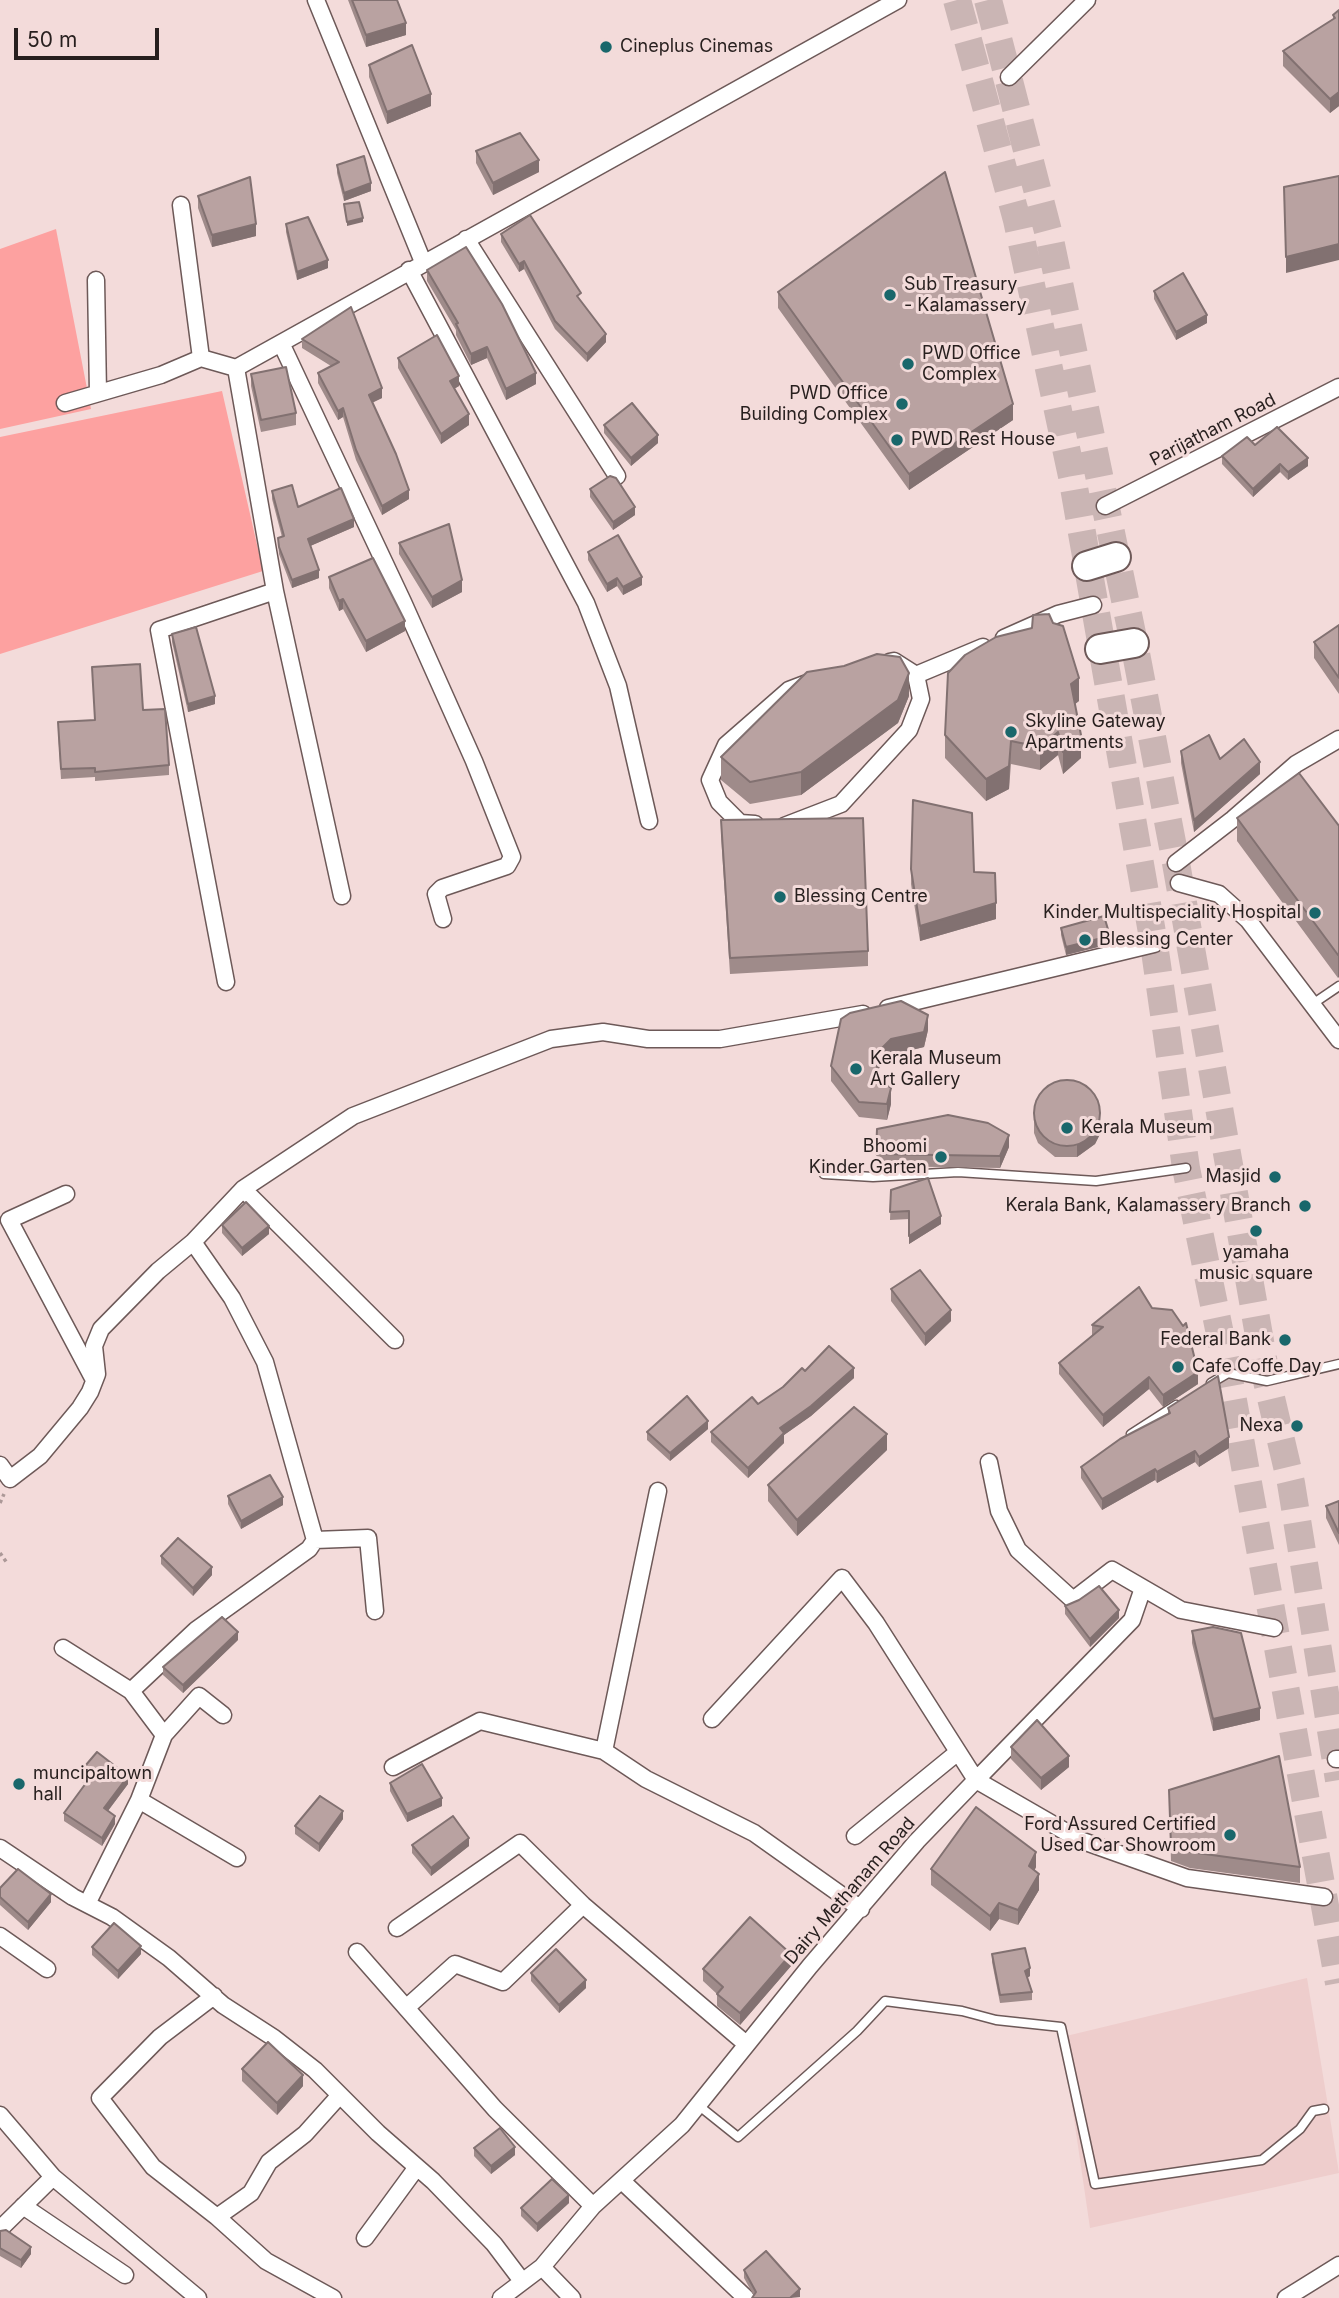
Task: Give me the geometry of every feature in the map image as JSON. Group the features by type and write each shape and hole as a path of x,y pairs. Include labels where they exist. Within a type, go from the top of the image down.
{"highway":[{"path":"1087,566 1116,558"},
{"path":"1100,649 1133,643"}],"street":[{"path":"316,0 416,266 586,603 618,686 649,821"},
{"path":"65,403 161,375 201,358 236,368 898,0"},
{"path":"1009,77 1087,0"},
{"path":"181,205 201,358"},
{"path":"466,239 617,476"},
{"path":"96,281 98,394"},
{"path":"281,343 403,602 474,761 512,857 506,866 450,884 436,894 443,919"},
{"path":"236,368 275,590 342,896"},
{"name":"Parijatham Road","path":"1105,506 1339,387"},
{"path":"226,982 159,629 275,590"},
{"path":"916,675 1059,614 1093,606"},
{"path":"823,678 789,690 726,745 710,780 719,802 740,823 784,827 841,804 909,730 920,699 916,675 894,661 870,665"},
{"path":"1176,863 1233,819 1296,764 1339,739"},
{"path":"1180,883 1219,894 1248,920 1314,1003 1339,1040"},
{"path":"0,1465 10,1479 40,1456 80,1408 97,1374 93,1346 101,1329 158,1271 193,1242 243,1189 354,1116 551,1039 603,1032 648,1039 720,1038 832,1022 1154,944"},
{"path":"243,1189 395,1340"},
{"path":"66,1194 9,1220 95,1380"},
{"path":"131,1691 196,1630 309,1549 315,1540 265,1362 232,1298 193,1242"},
{"path":"989,1462 999,1511 1018,1550 1073,1600 1112,1570 1181,1610 1274,1628"},
{"path":"604,1751 658,1491"},
{"path":"315,1540 368,1538 375,1611"},
{"path":"712,1719 842,1578 876,1623 976,1780 1080,1840 1187,1878 1324,1897"},
{"name":"Dairy Methanam Road","path":"501,2298 542,2267 593,2206 682,2125 745,2043 917,1841 1132,1620 1143,1588"},
{"path":"63,1648 131,1691 164,1735"},
{"path":"87,1904 139,1800 164,1735 199,1696 223,1715"},
{"path":"393,1768 480,1720 604,1751 646,1779 754,1833 861,1909"},
{"path":"855,1836 958,1752"},
{"path":"139,1800 237,1858"},
{"path":"397,1928 520,1843 583,1905 745,2043"},
{"path":"0,1848 112,1917 169,1958 214,1996 274,2038 417,2167 494,2244 522,2281"},
{"path":"406,2007 455,1964 503,1982 583,1905"},
{"path":"0,1936 47,1969"},
{"path":"357,1952 495,2109 593,2206"},
{"path":"214,1996 160,2037 100,2098 153,2167 217,2217 266,2262 333,2298"},
{"path":"217,2217 251,2193 269,2162 305,2134 340,2095"},
{"path":"0,2115 53,2177 198,2298"},
{"path":"365,2238 417,2167"},
{"path":"0,2229 53,2177"},
{"path":"622,2181 746,2298"},
{"path":"23,2206 125,2275"},
{"path":"1286,2298 1339,2265"},
{"path":"542,2267 572,2298"}],"lane":[{"path":"1314,1003 1339,986"},
{"path":"824,1174 873,1177 958,1172 1096,1181 1186,1168"},
{"path":"1200,1390 1228,1373 1267,1381 1339,1364"},
{"path":"1127,1437 1180,1402"},
{"path":"698,2105 738,2137 857,2031 885,2001 962,2011 996,2020 1061,2027 1095,2184 1262,2160 1300,2129 1313,2111 1324,2109"}],"path":[{"path":"0,1553 7,1563"}],"shaded area":[{"path":"56,229 91,409 0,429 0,249"},
{"path":"222,391 263,571 0,654 0,437"},
{"path":"1307,1978 1339,2173 1090,2228 1062,2037"}],"building":[{"path":"352,0 397,0 406,23 366,35"},
{"path":"1339,10 1339,92 1330,99 1283,51 1335,18 1333,15"},
{"path":"412,45 431,94 387,112 369,65"},
{"path":"520,133 539,160 493,183 476,151"},
{"path":"364,156 371,183 344,193 337,165"},
{"name":"PWD Office Complex","path":"945,172 1013,404 909,474 778,292"},
{"path":"1339,176 1339,244 1286,257 1284,187"},
{"path":"250,177 256,224 212,235 198,196"},
{"path":"359,202 363,218 347,222 344,204"},
{"path":"530,215 581,293 577,296 606,334 587,354 555,321 524,261 519,264 501,234"},
{"path":"308,217 328,260 297,272 286,224"},
{"path":"466,247 502,304 536,373 506,389 487,347 471,354 456,324 458,323 427,270"},
{"path":"1183,273 1207,315 1176,332 1154,291"},
{"path":"351,307 382,388 369,395 409,490 382,506 356,450 343,408 338,411 318,373 339,362 302,339"},
{"path":"437,335 459,376 450,381 469,414 441,434 398,358"},
{"path":"286,367 296,413 261,420 251,374"},
{"path":"632,403 658,435 631,458 604,425"},
{"path":"1277,427 1308,458 1288,472 1280,464 1253,489 1222,456 1247,437 1255,445"},
{"path":"610,476 616,478 635,507 613,522 590,489"},
{"path":"292,485 298,507 341,488 354,519 308,539 319,570 292,580 279,547 278,538 284,536 272,491"},
{"path":"449,524 462,580 432,597 399,543"},
{"path":"618,535 642,577 623,587 617,578 607,584 588,552"},
{"path":"373,558 405,621 366,641 343,599 339,601 329,577"},
{"name":"Skyline Gateway Apartments","path":"1049,614 1053,623 1063,626 1079,678 1071,684 1081,735 1063,752 1058,732 1040,747 1011,741 1009,766 986,779 945,735 948,673 965,655 996,637 1032,628 1033,615"},
{"path":"1339,625 1339,678 1314,642"},
{"path":"196,627 215,696 188,704 172,634"},
{"path":"877,654 900,657 909,673 898,700 801,772 750,782 721,757 807,672 844,666"},
{"path":"140,664 143,710 165,709 169,765 95,772 95,768 61,769 58,722 95,720 92,667"},
{"path":"1209,735 1220,759 1244,739 1260,762 1194,820 1181,751"},
{"name":"Kinder Multispeciality Hospital","path":"1299,773 1339,826 1338,955 1237,818"},
{"path":"913,800 972,813 974,872 995,873 996,903 920,926 911,869"},
{"path":"863,818 868,951 730,958 721,820"},
{"path":"1104,916 1110,936 1066,947 1061,928"},
{"name":"Kerala Museum Art Gallery","path":"901,1001 928,1015 924,1032 891,1039 881,1049 876,1059 879,1079 891,1088 887,1104 859,1102 831,1066 841,1019 850,1013"},
{"name":"Kerala Museum","path":"1067,1080 1080,1082 1090,1090 1098,1100 1098,1126 1090,1136 1080,1144 1067,1146 1054,1144 1044,1136 1036,1126 1034,1113 1036,1100 1044,1090 1054,1082"},
{"name":"Bhoomi Kinder Garten","path":"948,1115 988,1123 1009,1135 1000,1156 876,1154 877,1129"},
{"path":"928,1178 941,1216 909,1236 909,1211 890,1212 891,1190"},
{"path":"246,1202 269,1226 242,1248 222,1225"},
{"path":"920,1270 951,1310 925,1334 891,1289"},
{"path":"1139,1287 1152,1308 1172,1310 1183,1326 1186,1323 1198,1372 1163,1395 1149,1377 1103,1415 1059,1363 1103,1327 1092,1325"},
{"path":"829,1346 854,1368 811,1406 780,1428 784,1433 748,1468 711,1432 752,1397 758,1404 783,1387 802,1368 805,1371"},
{"path":"1218,1376 1229,1437 1199,1457 1195,1451 1157,1472 1155,1469 1102,1499 1081,1467 1120,1439 1170,1413 1168,1408"},
{"path":"687,1396 708,1421 670,1453 647,1432"},
{"path":"854,1407 887,1434 797,1520 768,1485"},
{"path":"270,1475 283,1497 241,1521 228,1496"},
{"path":"1339,1501 1339,1533 1326,1506"},
{"path":"178,1538 212,1567 193,1588 161,1556"},
{"path":"1099,1586 1119,1610 1090,1639 1065,1606"},
{"path":"222,1617 238,1632 183,1685 163,1667"},
{"path":"1213,1627 1241,1633 1260,1708 1213,1719 1192,1631"},
{"path":"1037,1720 1069,1756 1041,1778 1011,1747"},
{"path":"97,1752 128,1776 104,1808 115,1816 102,1838 64,1813 89,1779 80,1772"},
{"name":"Ford Assured Certified Used Car Showroom","path":"1279,1756 1300,1867 1190,1852 1171,1846 1169,1790"},
{"path":"422,1764 442,1798 407,1814 390,1783"},
{"path":"320,1796 343,1811 319,1844 295,1826"},
{"path":"976,1807 1036,1852 1029,1866 1039,1874 1018,1910 999,1903 990,1916 931,1869"},
{"path":"453,1816 469,1838 431,1868 412,1845"},
{"path":"18,1869 51,1894 28,1922 0,1897 0,1888"},
{"path":"750,1917 791,1954 740,2013 717,1994 723,1987 703,1969"},
{"path":"114,1923 141,1946 118,1971 92,1947"},
{"path":"1025,1948 1030,1968 1025,1971 1032,1992 1000,1995 992,1954"},
{"path":"556,1949 586,1980 559,2005 531,1973"},
{"path":"268,2042 303,2075 277,2103 242,2069"},
{"path":"500,2128 515,2147 491,2166 474,2148"},
{"path":"552,2179 569,2195 537,2224 521,2208"},
{"path":"6,2230 31,2247 21,2260 0,2248 0,2231"},
{"path":"766,2251 800,2289 790,2298 752,2298 756,2292 744,2270"}],"tunnel":[{"path":"957,0 1017,220 1072,476 1154,944 1186,1168 1228,1373 1339,1983"},
{"path":"988,0 1049,235 1134,643 1176,863 1267,1381 1291,1483 1339,1780"}],"place":[{"name":"Cineplus Cinemas","path":"606,47"},
{"name":"Sub Treasury - Kalamassery","path":"890,295"},
{"name":"PWD Office Complex","path":"908,364"},
{"name":"PWD Office Building Complex","path":"902,404"},
{"name":"PWD Rest House","path":"897,440"},
{"name":"Skyline Gateway Apartments","path":"1011,732"},
{"name":"Blessing Centre","path":"780,897"},
{"name":"Kinder Multispeciality Hospital","path":"1315,913"},
{"name":"Blessing Center","path":"1085,940"},
{"name":"Kerala Museum Art Gallery","path":"856,1069"},
{"name":"Kerala Museum","path":"1067,1128"},
{"name":"Bhoomi Kinder Garten","path":"941,1157"},
{"name":"Masjid","path":"1275,1177"},
{"name":"Kerala Bank, Kalamassery Branch","path":"1305,1206"},
{"name":"yamaha music square","path":"1256,1231"},
{"name":"Federal Bank","path":"1285,1340"},
{"name":"Cafe Coffe Day","path":"1178,1367"},
{"name":"Nexa","path":"1297,1426"},
{"name":"muncipaltown hall","path":"19,1784"},
{"name":"Ford Assured Certified Used Car Showroom","path":"1230,1835"}]}
